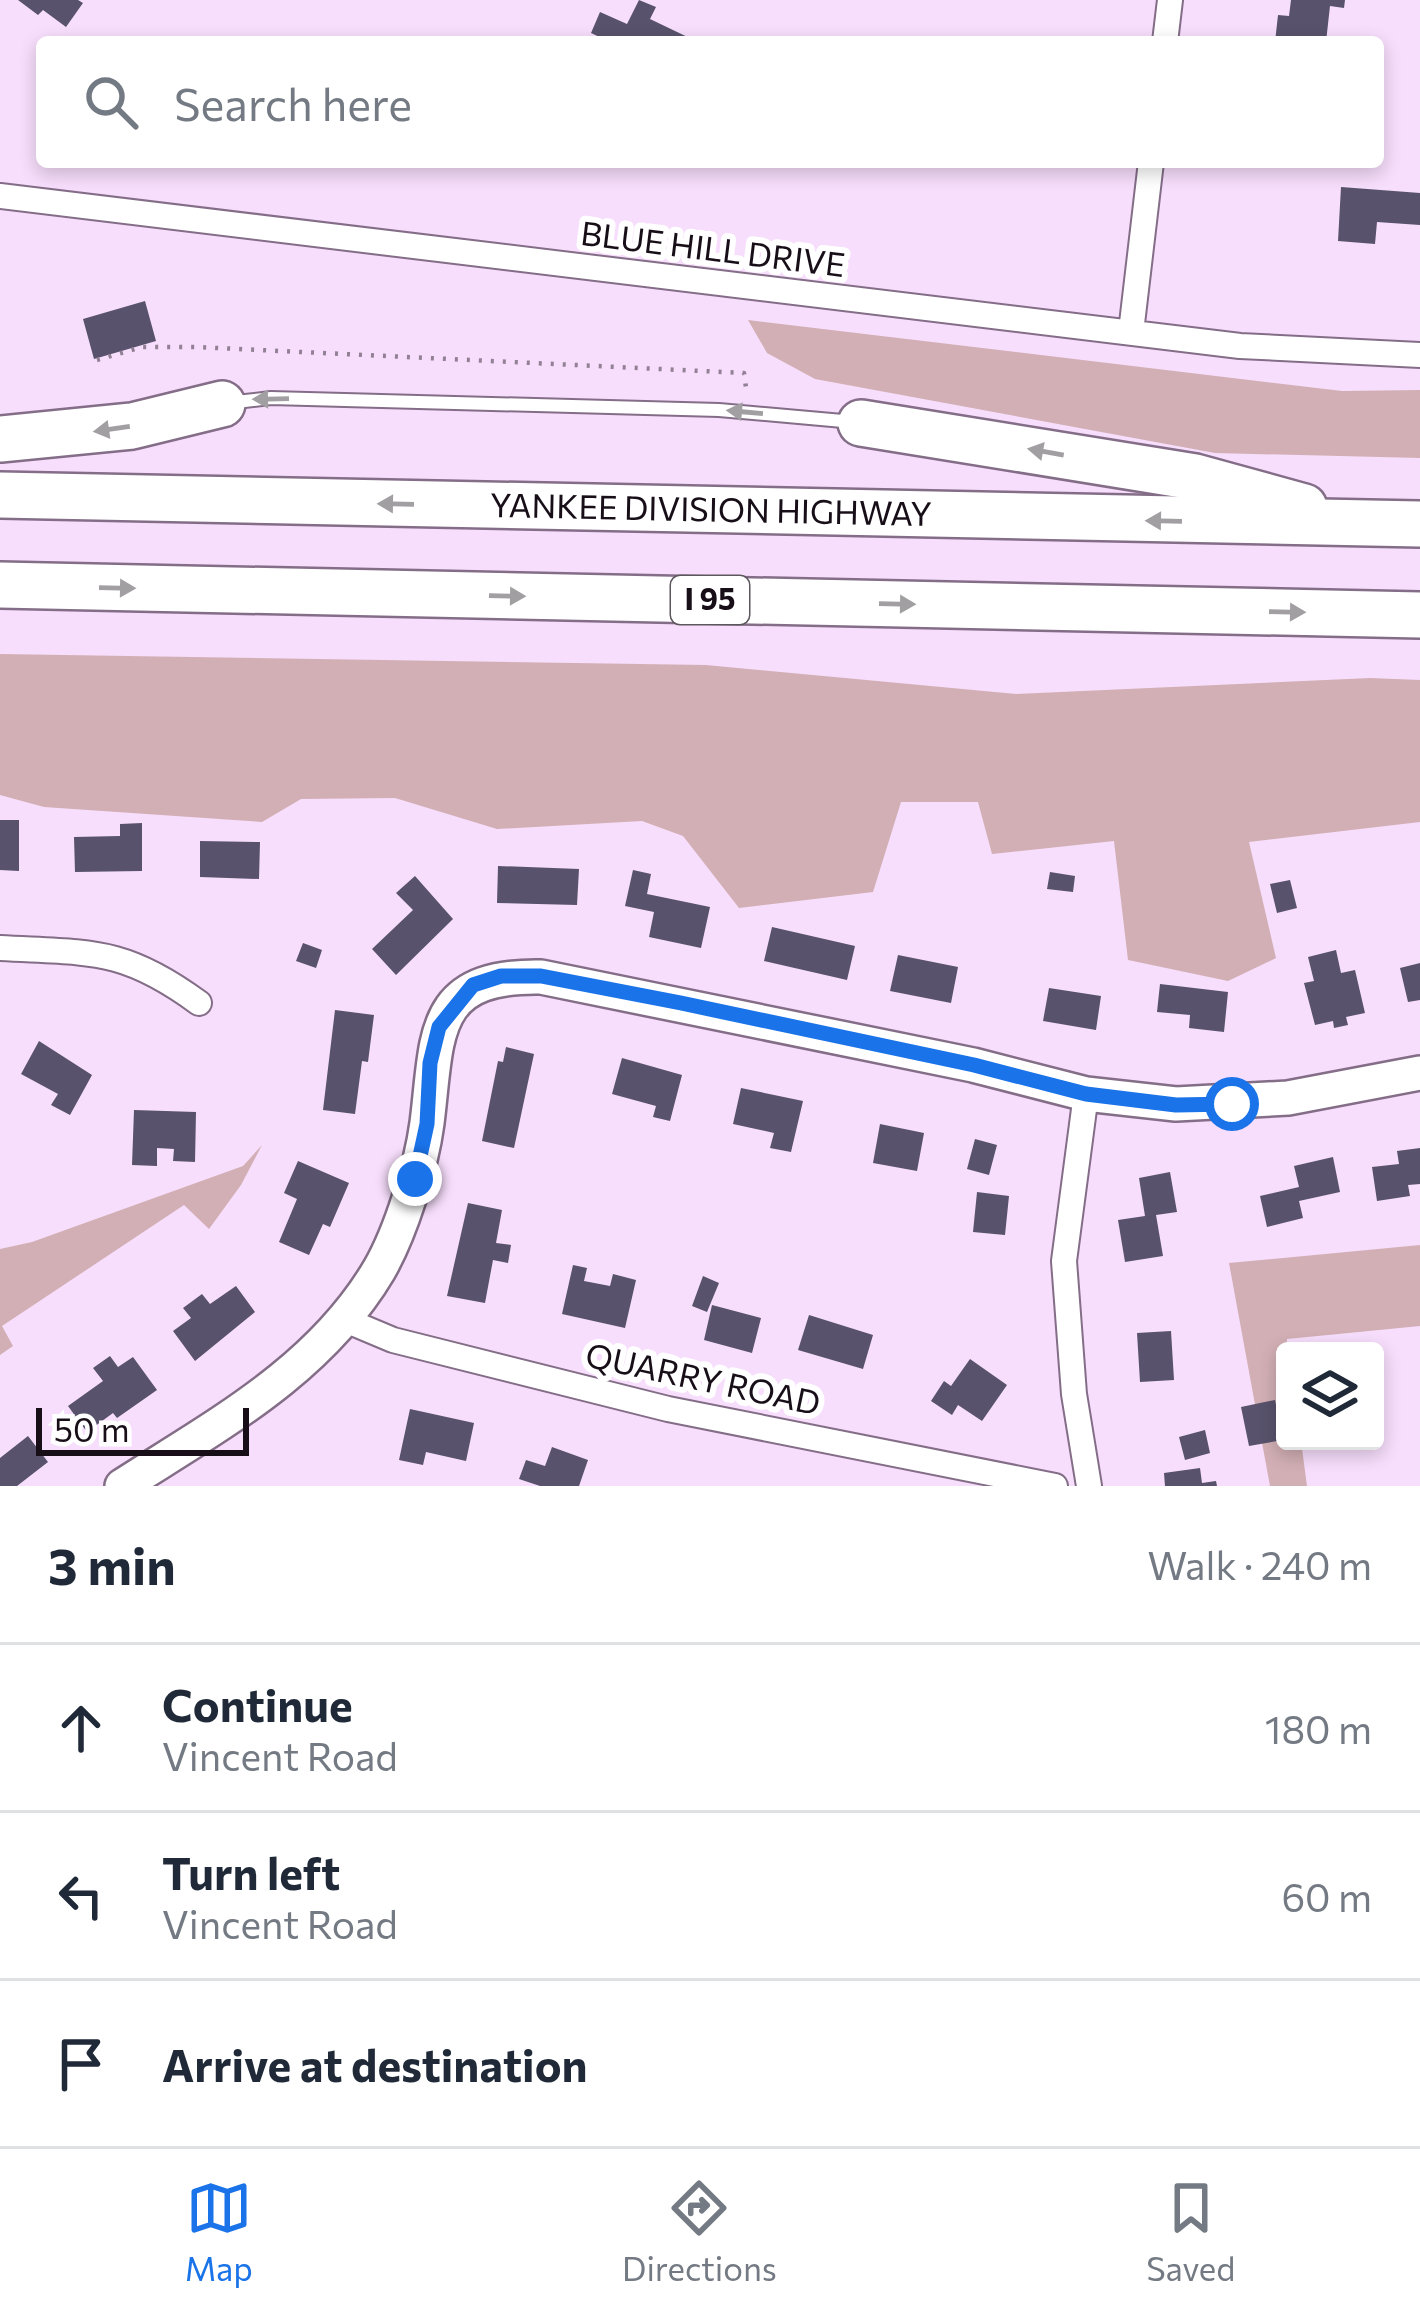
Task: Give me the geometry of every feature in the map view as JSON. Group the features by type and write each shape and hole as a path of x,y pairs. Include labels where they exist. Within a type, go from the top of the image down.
{"highway":[{"path":"0,439 115,428 222,404"},
{"path":"861,422 1195,477 1365,524"},
{"name":"YANKEE DIVISION HIGHWAY","path":"0,495 1420,524"},
{"name":"I 95","path":"0,585 1420,614"}],"street":[{"path":"1166,36 1170,0"},
{"path":"1131,332 1150,168"},
{"name":"BLUE HILL DRIVE","path":"0,196 1240,346 1420,355"},
{"path":"0,948 124,958 164,976 199,1003"},
{"path":"122,1486 297,1370 380,1268 415,1179 439,1027 473,985 487,980 541,976 974,1065 1086,1094 1176,1105 1232,1104 1325,1092 1420,1073"},
{"path":"1086,1094 1064,1261 1074,1394 1089,1486"},
{"name":"QUARRY ROAD","path":"343,1319 393,1340 668,1409 1054,1486"}],"lane":[{"path":"222,404 271,398 748,413 861,422"}],"path":[{"path":"97,360 142,347 196,347 744,373 748,413"}],"shaded area":[{"path":"748,320 1342,391 1420,390 1420,458 1215,453 815,379 767,353"},
{"path":"0,654 706,665 1016,694 1370,678 1420,680 1420,822 1249,842 1276,958 1228,981 1128,960 1114,841 992,854 978,802 901,802 873,892 739,908 683,836 642,821 497,829 395,798 301,799 262,822 44,807 0,795"},
{"path":"262,1145 209,1229 184,1205 2,1326 13,1346 0,1355 0,1249 32,1242 243,1166"},
{"path":"1420,1245 1420,1326 1276,1342 1276,1450 1302,1450 1307,1486 1270,1486 1229,1263"}],"building":[{"path":"18,0 78,0 83,3 66,27"},
{"path":"639,0 656,7 650,19 685,36 591,33 600,12 627,24"},
{"path":"1291,0 1345,0 1344,8 1330,6 1327,36 1276,36 1278,15 1289,16"},
{"path":"1341,187 1420,193 1420,225 1377,222 1375,244 1338,241"},
{"path":"145,301 156,341 94,359 83,319"},
{"path":"0,820 19,820 19,871 0,870"},
{"path":"142,823 142,871 75,872 74,837 120,836 120,824"},
{"path":"200,841 260,842 259,879 200,877"},
{"path":"498,866 579,869 577,905 497,903"},
{"path":"633,870 651,874 647,894 710,907 701,948 649,937 654,912 625,906"},
{"path":"1050,872 1075,876 1073,892 1047,889"},
{"path":"415,876 453,919 396,975 372,949 413,910 396,893"},
{"path":"1290,880 1297,908 1277,913 1270,884"},
{"path":"772,927 855,946 847,980 764,961"},
{"path":"303,943 322,950 316,968 296,961"},
{"path":"1336,950 1341,973 1355,970 1365,1013 1346,1017 1348,1025 1334,1028 1333,1021 1315,1025 1304,983 1314,981 1308,957"},
{"path":"898,955 958,967 951,1003 890,991"},
{"path":"1420,963 1420,1000 1408,1002 1400,968"},
{"path":"1160,984 1228,992 1224,1032 1189,1028 1190,1015 1157,1012"},
{"path":"1049,988 1101,996 1096,1030 1043,1021"},
{"path":"335,1010 374,1015 355,1114 323,1110"},
{"path":"39,1041 92,1075 70,1115 51,1105 58,1094 21,1074"},
{"path":"506,1047 534,1054 514,1148 482,1141 498,1061 503,1062"},
{"path":"622,1058 682,1075 670,1121 653,1117 656,1106 612,1094"},
{"path":"741,1088 803,1101 791,1152 770,1148 774,1133 733,1124"},
{"path":"134,1110 196,1112 195,1162 173,1161 174,1149 157,1148 157,1166 132,1165"},
{"path":"880,1124 924,1133 917,1171 873,1163"},
{"path":"975,1139 997,1145 989,1175 967,1169"},
{"path":"1420,1148 1420,1184 1408,1185 1410,1196 1377,1201 1372,1167 1399,1164 1397,1151"},
{"path":"1333,1157 1340,1192 1299,1201 1303,1218 1267,1227 1260,1196 1299,1187 1294,1166"},
{"path":"298,1161 349,1183 330,1227 323,1224 309,1255 279,1242 297,1199 284,1193"},
{"path":"1170,1172 1177,1212 1156,1215 1163,1256 1125,1262 1118,1220 1145,1216 1139,1178"},
{"path":"977,1192 1009,1196 1005,1235 973,1232"},
{"path":"468,1203 502,1210 496,1243 511,1245 508,1263 493,1260 485,1303 447,1296"},
{"path":"573,1265 587,1268 584,1281 610,1286 613,1274 636,1280 625,1328 562,1314"},
{"path":"703,1276 719,1283 707,1312 692,1306"},
{"path":"236,1286 255,1312 195,1361 173,1331 191,1318 183,1308 202,1294 210,1304"},
{"path":"712,1305 761,1318 752,1353 704,1340"},
{"path":"809,1315 873,1335 863,1369 798,1350"},
{"path":"1171,1331 1174,1380 1140,1382 1137,1333"},
{"path":"110,1356 118,1367 133,1357 157,1390 87,1432 68,1406 103,1381 93,1368"},
{"path":"970,1359 1007,1385 982,1421 958,1405 952,1415 931,1401 944,1381 951,1386"},
{"path":"1275,1400 1276,1441 1249,1446 1241,1407"},
{"path":"410,1409 474,1423 466,1461 426,1452 423,1465 399,1460"},
{"path":"1205,1430 1210,1453 1185,1460 1179,1437"},
{"path":"28,1436 48,1462 17,1486 0,1486 0,1458"},
{"path":"552,1447 588,1460 579,1486 540,1486 519,1479 526,1460 545,1466"},
{"path":"1200,1468 1202,1483 1216,1481 1217,1486 1165,1486 1164,1473"}],"route":[{"path":"415,1179 439,1027 473,985 501,976 541,976 681,1003 974,1065 1086,1094 1176,1105 1232,1104"}]}
